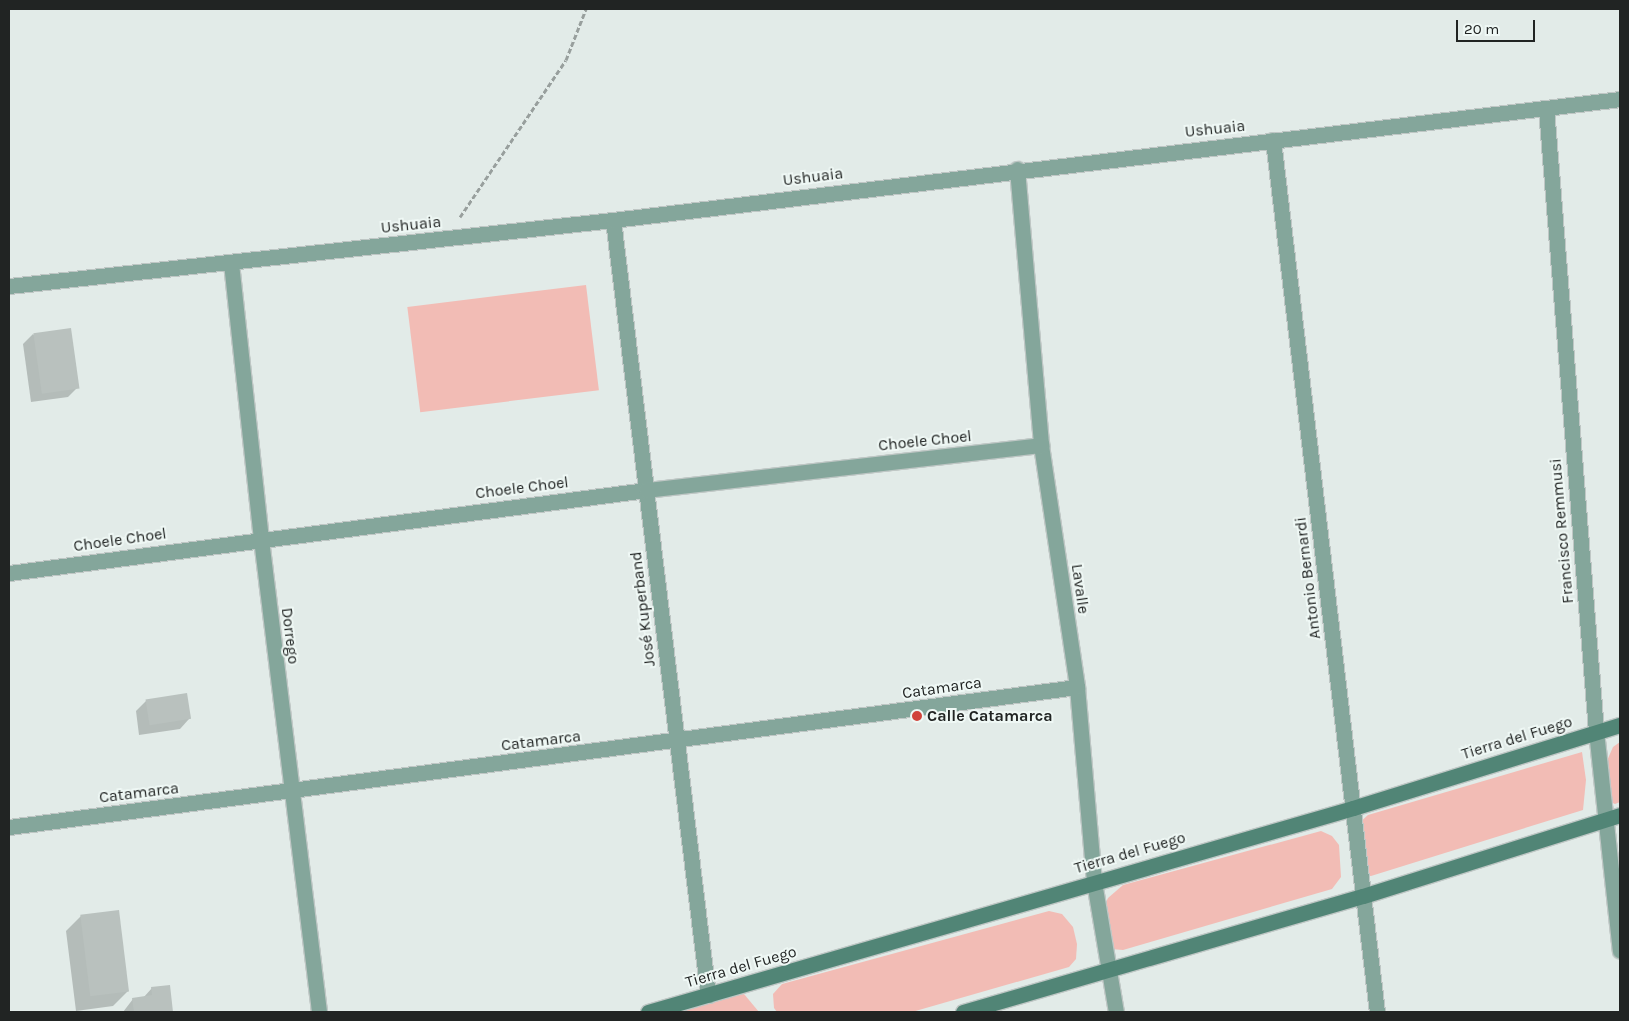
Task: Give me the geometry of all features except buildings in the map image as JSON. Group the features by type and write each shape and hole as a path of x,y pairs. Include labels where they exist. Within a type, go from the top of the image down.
{"street":[{"name":"Ushuaia","path":"9,286 613,220 1017,169 1620,98"},
{"name":"Francisco Remmusi","path":"1546,108 1596,732 1604,820 1620,951"},
{"name":"Antonio Bernardi","path":"1272,140 1377,1012"},
{"name":"Lavalle","path":"1017,169 1041,445 1077,688 1094,882 1111,970 1116,1012"},
{"name":"José Kuperband","path":"613,220 708,994"},
{"name":"Dorrego","path":"231,263 261,539 320,1012"},
{"name":"Choele Choel","path":"9,573 646,490 1041,445"},
{"name":"Catamarca","path":"9,827 1077,688"},
{"name":"Tierra del Fuego","path":"648,1012 1353,808 1620,725"},
{"path":"963,1012 1364,896 1620,815"}],"path":[{"path":"444,239 566,60 586,9"}],"shaded area":[{"path":"586,285 599,390 420,412 407,307"},
{"path":"1620,742 1620,802 1615,804 1608,801 1602,772 1613,747"},
{"path":"1582,752 1586,780 1583,810 1371,876 1362,875 1358,824 1368,815"},
{"path":"1321,831 1332,836 1339,845 1341,877 1332,889 1123,950 1111,949 1100,915 1108,898 1123,885"},
{"path":"1049,911 1062,914 1073,927 1077,944 1076,959 1069,967 912,1012 777,1012 774,1008 773,994 782,984"},
{"path":"744,994 759,1012 679,1012 732,996"}],"place":[{"name":"Calle Catamarca","path":"917,716"}]}
